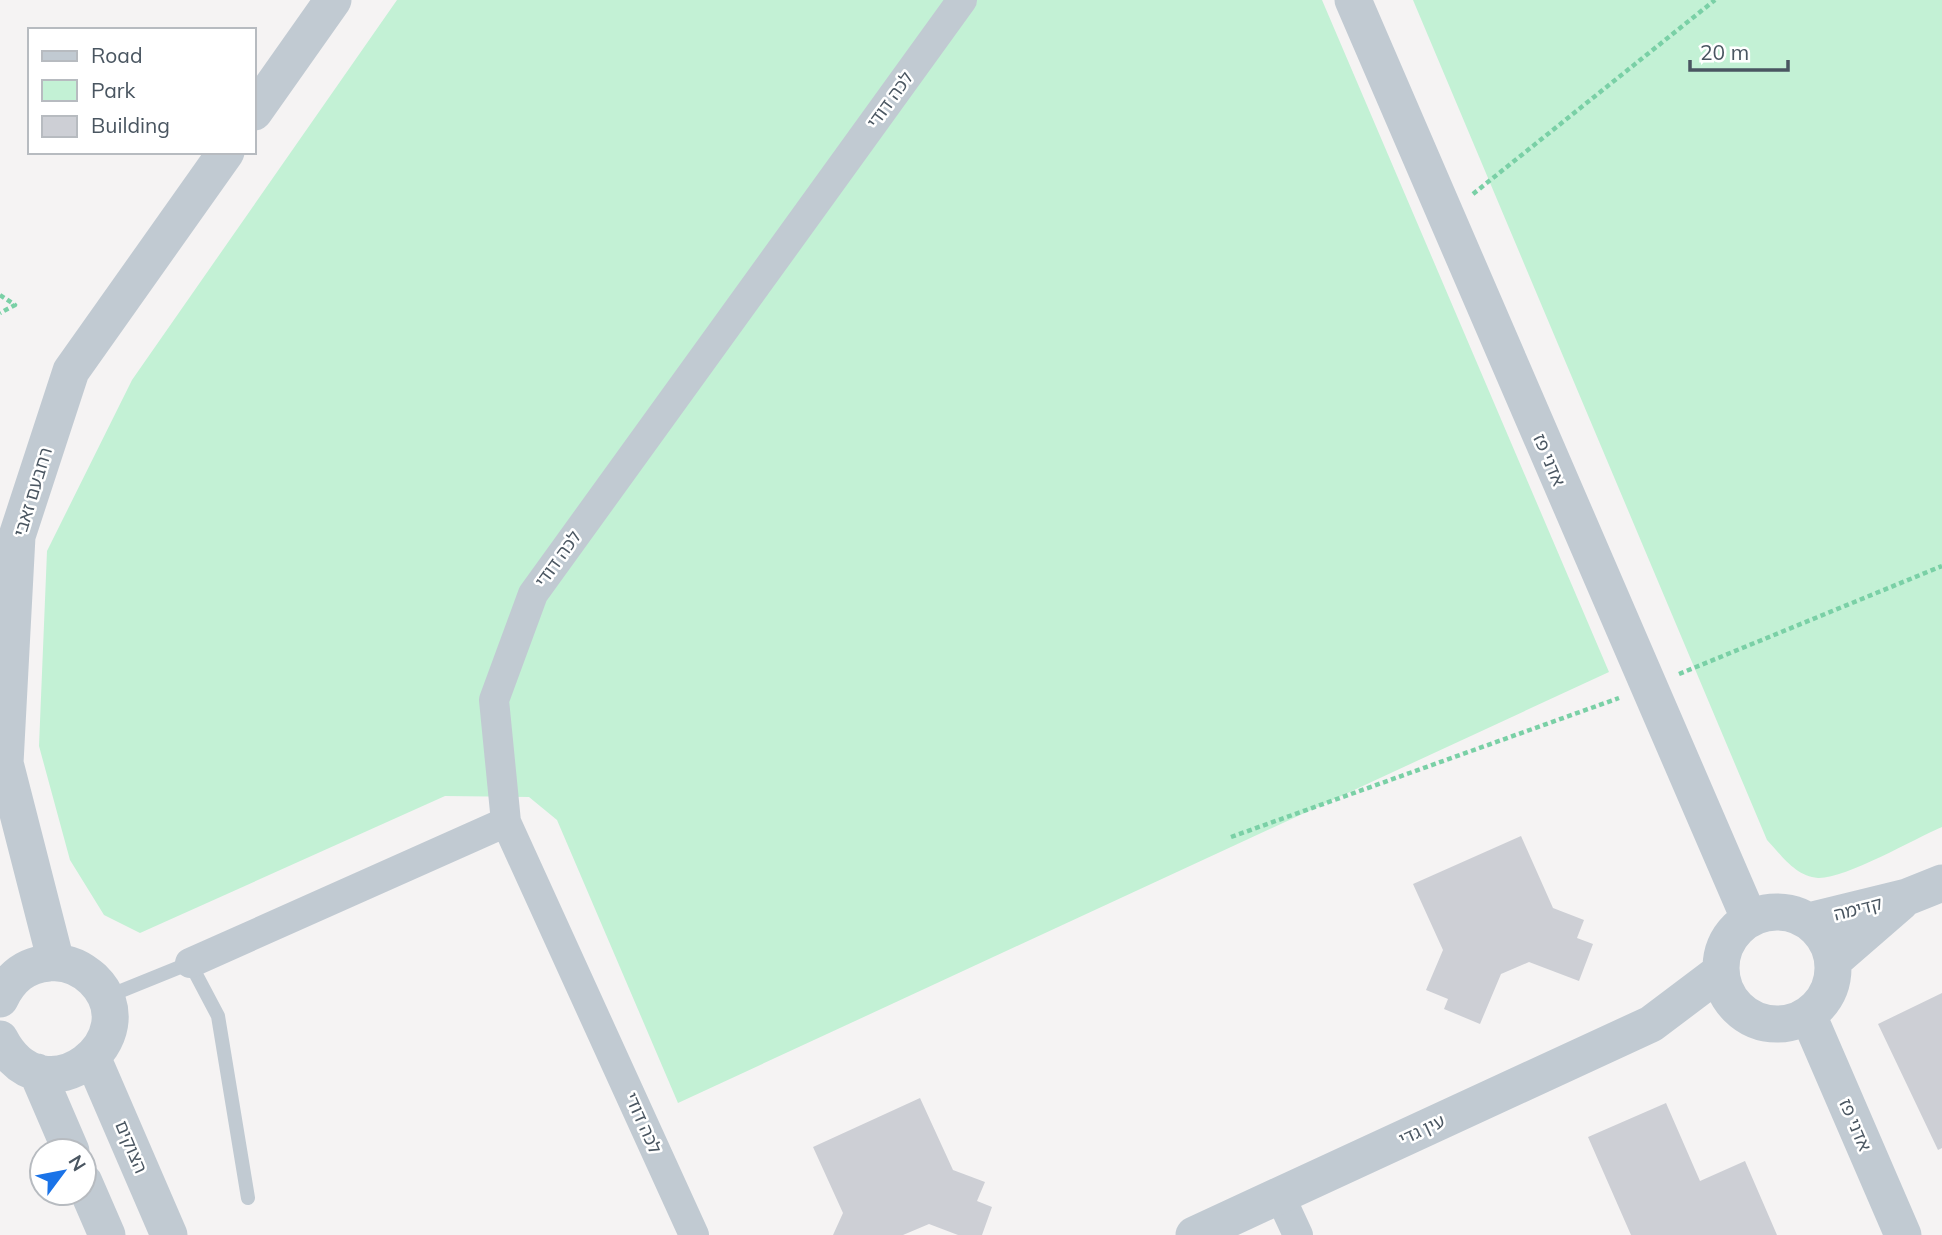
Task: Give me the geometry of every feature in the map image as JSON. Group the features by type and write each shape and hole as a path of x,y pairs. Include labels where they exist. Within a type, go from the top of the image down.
{"street":[{"path":"256,109 333,0"},
{"name":"לכה דודי","path":"694,1235 506,822 494,700 533,594 961,0"},
{"name":"אדני פז","path":"1353,0 1647,688 1749,918"},
{"name":"רחבעם זאבי","path":"57,962 5,763 17,536 72,371 225,154"},
{"path":"190,963 506,822"},
{"name":"קדימה","path":"1809,921 1907,897 1942,883"},
{"name":"קדימה","path":"1833,961 1907,897"},
{"path":"1774,911 1791,913 1809,921 1829,946 1833,961 1832,981 1822,1002 1808,1015 1794,1022 1775,1024 1756,1020 1739,1010 1725,991 1720,972 1724,947 1734,930 1749,918 1774,911"},
{"path":"0,999 7,985 20,972 38,964 57,962 86,972 105,997 109,1013 108,1030 93,1059 66,1073 37,1072 9,1054 0,1039"},
{"name":"עין גדי","path":"1194,1235 1651,1024 1720,972"},
{"name":"עין גדי","path":"1651,1024 1739,1010"},
{"name":"אדני פז","path":"1808,1015 1902,1235"},
{"name":"הצוקים","path":"93,1059 169,1235"},
{"path":"37,1072 65,1137"},
{"path":"1280,1196 1298,1235"},
{"path":"95,1207 107,1235"}],"lane":[{"path":"105,997 190,963 218,1016 248,1198"}],"path":[{"path":"1445,216 1715,0"},
{"path":"0,295 15,305 0,313"},
{"path":"1231,837 1647,688 1942,566"}],"green space":[{"path":"397,0 1322,0 1609,672 678,1103 557,820 529,797 445,796 140,933 104,915 70,860 39,746 47,551 132,380"},
{"path":"1413,0 1942,0 1942,827 1845,872 1818,878 1810,877 1796,869 1767,840"}],"building":[{"path":"1521,836 1553,908 1584,920 1577,938 1593,944 1579,981 1529,962 1501,974 1480,1024 1444,1009 1448,999 1426,990 1443,950 1413,884"},
{"path":"1942,993 1942,1148 1938,1150 1878,1024"},
{"path":"920,1098 953,1170 985,1182 977,1201 992,1207 982,1235 958,1235 929,1224 903,1235 833,1235 843,1213 813,1147"},
{"path":"1666,1103 1700,1181 1745,1161 1777,1235 1631,1235 1588,1137"}]}
